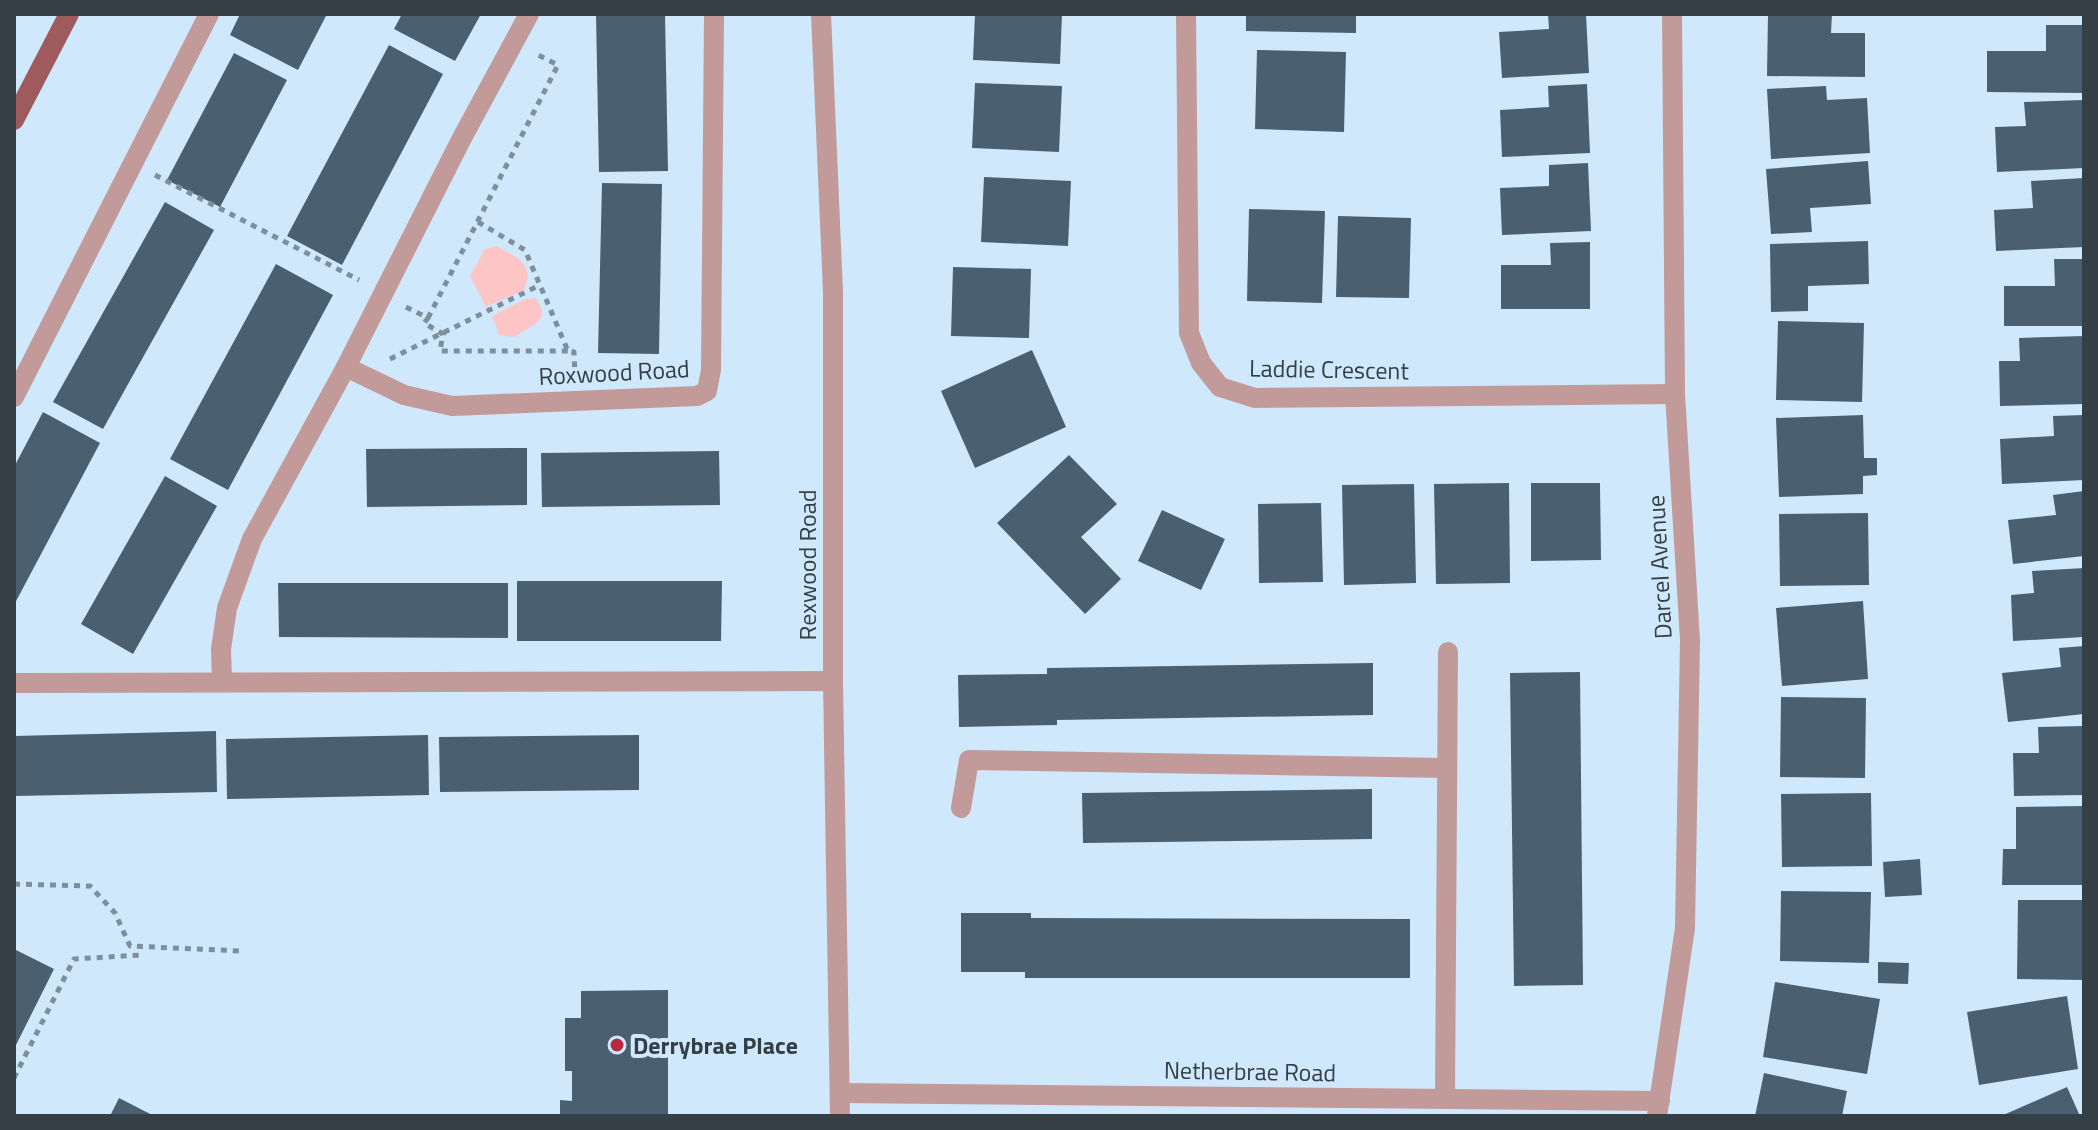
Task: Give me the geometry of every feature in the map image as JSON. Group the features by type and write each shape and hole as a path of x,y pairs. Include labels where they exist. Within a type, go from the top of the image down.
{"main road":[{"path":"14,120 69,14"}],"street":[{"path":"14,397 209,14"},
{"path":"222,682 221,649 227,608 252,539 352,370 383,292 529,14"},
{"name":"Roxwood Road","path":"352,370 404,395 452,406 697,396 707,391 711,370 714,14"},
{"name":"Rexwood Road","path":"821,14 833,292 833,681 840,1116"},
{"name":"Laddie Crescent","path":"1186,14 1189,333 1201,363 1220,387 1255,398 1675,394"},
{"name":"Darcel Avenue","path":"1658,1108 1685,928 1690,640 1675,394 1672,14"},
{"path":"1445,1098 1448,652"},
{"path":"14,683 833,681"},
{"path":"961,808 969,760 1447,768"},
{"name":"Netherbrae Road","path":"840,1093 1445,1098 1658,1108"}],"path":[{"path":"443,334 424,323 558,65 513,43"},
{"path":"133,163 428,318"},
{"path":"478,222 525,250 568,351"},
{"path":"352,370 443,334 540,285"},
{"path":"443,334 440,351 574,352 575,400"},
{"path":"14,884 90,886 115,913 130,946 241,951"},
{"path":"14,1078 74,959 141,955"}],"shaded area":[{"path":"496,246 522,262 528,273 527,281 524,290 486,307 470,276 485,249"},
{"path":"536,298 542,316 536,324 514,337 499,335 492,316 525,299"}],"building":[{"path":"240,14 327,14 298,70 230,35"},
{"path":"402,14 481,14 455,61 394,29"},
{"path":"596,14 665,14 668,171 599,172"},
{"path":"975,14 1062,14 1060,64 973,60"},
{"path":"1246,14 1356,14 1356,33 1246,31"},
{"path":"1548,14 1586,14 1589,73 1502,78 1499,32 1549,29"},
{"path":"1768,14 1832,14 1831,33 1865,33 1865,77 1767,76"},
{"path":"2046,25 2084,25 2083,93 1987,92 1987,51 2046,51"},
{"path":"389,45 443,74 342,265 287,236"},
{"path":"1257,50 1346,52 1344,132 1255,129"},
{"path":"234,53 287,80 220,207 167,180"},
{"path":"975,83 1062,86 1059,152 972,148"},
{"path":"1587,84 1590,153 1502,157 1500,110 1549,107 1548,86"},
{"path":"1826,86 1827,100 1867,98 1870,153 1771,159 1767,89"},
{"path":"2083,100 2084,168 1997,172 1995,127 2026,126 2024,102"},
{"path":"1868,161 1871,204 1810,208 1812,232 1771,234 1766,169"},
{"path":"1588,163 1591,231 1502,235 1500,188 1549,186 1549,165"},
{"path":"984,177 1071,181 1068,246 981,242"},
{"path":"2084,178 2084,247 1996,251 1994,210 2033,208 2031,181"},
{"path":"602,183 662,184 659,354 598,353"},
{"path":"165,202 214,230 103,429 53,402"},
{"path":"1249,209 1325,211 1322,303 1247,301"},
{"path":"1338,216 1411,218 1409,298 1336,297"},
{"path":"1868,241 1869,284 1808,286 1808,311 1771,312 1770,244"},
{"path":"1590,242 1590,309 1501,309 1501,265 1551,265 1550,243"},
{"path":"2054,259 2084,259 2084,326 2004,326 2004,286 2055,286"},
{"path":"276,264 333,295 228,490 170,459"},
{"path":"953,267 1031,269 1029,338 951,336"},
{"path":"1778,321 1864,323 1862,402 1776,400"},
{"path":"2084,336 2084,404 2000,406 1999,361 2020,361 2019,338"},
{"path":"1032,350 1066,427 975,468 941,391"},
{"path":"43,412 100,443 14,605 14,467"},
{"path":"1863,415 1864,458 1877,458 1877,475 1863,476 1863,494 1779,497 1776,418"},
{"path":"2084,415 2084,480 2002,484 2000,439 2054,436 2053,416"},
{"path":"527,448 527,505 367,507 366,449"},
{"path":"719,451 720,505 542,507 541,453"},
{"path":"1069,455 1117,504 1081,537 1121,579 1085,614 997,523"},
{"path":"165,476 217,506 133,654 81,624"},
{"path":"1509,483 1510,583 1436,584 1434,484"},
{"path":"1531,483 1600,483 1601,560 1531,561"},
{"path":"1414,484 1416,583 1344,585 1342,485"},
{"path":"2084,491 2084,556 2013,564 2008,520 2056,515 2053,495"},
{"path":"1321,503 1323,582 1259,583 1258,504"},
{"path":"1162,510 1225,539 1201,590 1138,561"},
{"path":"1868,513 1869,585 1780,586 1779,514"},
{"path":"2084,568 2084,637 2013,641 2011,595 2034,593 2032,571"},
{"path":"517,581 722,581 721,641 517,641"},
{"path":"278,583 508,583 508,638 279,637"},
{"path":"1863,601 1868,679 1782,686 1776,608"},
{"path":"2084,646 2084,714 2008,722 2002,673 2061,667 2059,648"},
{"path":"1373,663 1373,715 1057,720 1057,725 959,727 958,675 1047,674 1047,668"},
{"path":"1580,672 1583,985 1514,986 1510,673"},
{"path":"1781,697 1866,698 1865,778 1780,777"},
{"path":"2084,726 2084,795 2014,796 2013,753 2039,753 2038,727"},
{"path":"216,731 217,792 14,796 14,736"},
{"path":"428,735 429,795 227,799 226,739"},
{"path":"639,735 639,790 440,792 439,737"},
{"path":"1372,789 1372,839 1083,843 1082,793"},
{"path":"1871,793 1872,866 1782,867 1781,794"},
{"path":"2084,806 2084,885 2002,885 2003,849 2016,849 2016,807"},
{"path":"1920,859 1922,895 1885,897 1883,862"},
{"path":"1781,891 1871,892 1869,963 1780,961"},
{"path":"2018,900 2084,900 2084,980 2017,979"},
{"path":"961,913 1031,913 1031,918 1410,919 1410,978 1025,978 1025,972 961,972"},
{"path":"14,949 54,969 14,1049"},
{"path":"1878,962 1909,963 1908,984 1878,983"},
{"path":"1775,982 1880,999 1867,1074 1763,1057"},
{"name":"Derrybrae Place","path":"668,990 668,1116 560,1116 560,1100 572,1101 572,1071 565,1071 565,1018 581,1018 581,991"},
{"path":"2067,996 2078,1069 1979,1085 1967,1012"},
{"path":"1764,1073 1847,1091 1842,1116 1755,1116"},
{"path":"2067,1087 2080,1116 2001,1116"},
{"path":"119,1098 154,1116 110,1116"}],"place":[{"name":"Derrybrae Place","path":"617,1045"}]}
